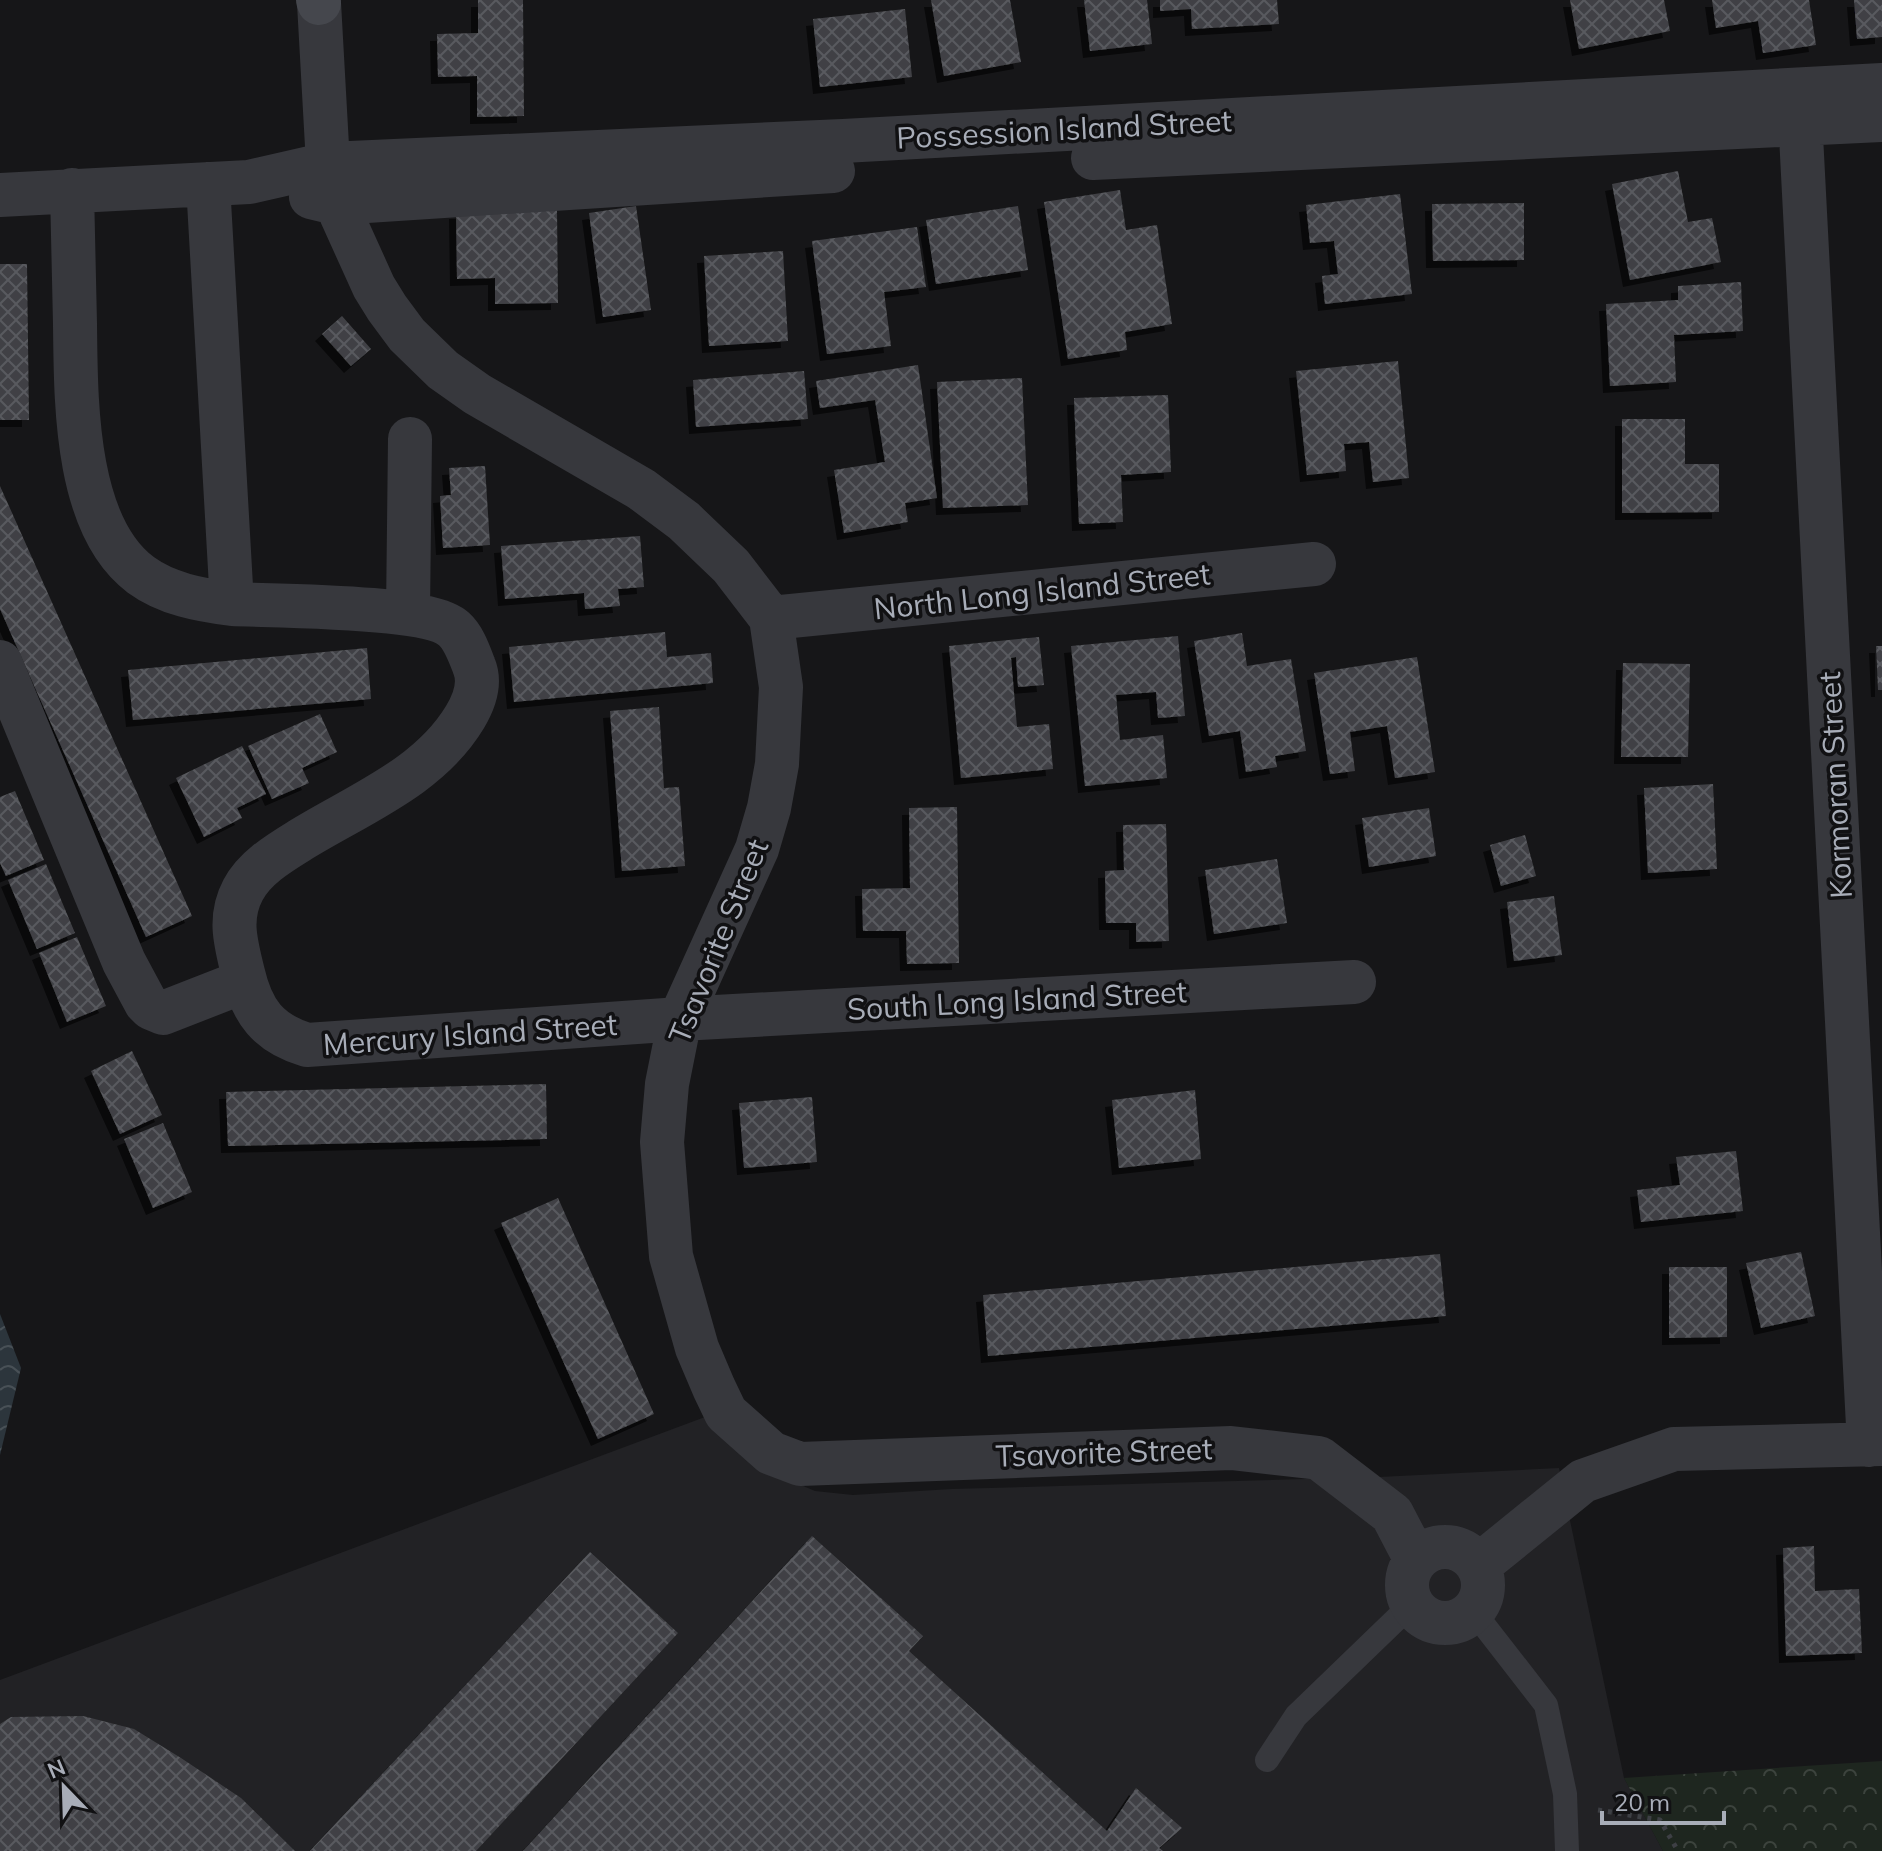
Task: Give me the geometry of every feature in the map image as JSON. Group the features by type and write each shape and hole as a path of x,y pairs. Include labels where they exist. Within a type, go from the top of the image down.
{"street":[{"name":"Tsavorite Street","path":"319,1 332,184 374,287 387,308 407,335 443,370 477,394 641,489 684,521 731,566 771,618 781,687 777,764 769,808 757,849 680,1019 667,1084 662,1142 671,1256 697,1348 726,1413 771,1453 800,1464 1231,1448 1319,1458 1392,1514 1416,1560"},
{"path":"1800,108 1882,85"},
{"name":"Possession Island Street","path":"0,195 229,183 332,184 856,170 1800,108"},
{"path":"1800,108 1882,120"},
{"name":"Kormoran Street","path":"1800,108 1876,1444"},
{"path":"229,183 232,604"},
{"name":"Mercury Island Street","path":"72,190 77,416 87,484 116,547 139,574 167,590 232,604 408,612 438,619 453,628 464,643 477,673 476,692 453,738 418,770 284,850 257,871 243,889 233,925 245,981 265,1022 286,1038 307,1045 680,1019"},
{"path":"408,612 410,439"},
{"name":"North Long Island Street","path":"771,618 1314,564"},
{"path":"0,662 124,962 146,1003 163,1013 245,981"},
{"name":"South Long Island Street","path":"680,1019 1354,982"},
{"path":"1478,1566 1583,1481 1674,1449 1876,1444"},
{"path":"1436,1547 1460,1550 1478,1566 1483,1589 1473,1611 1453,1624 1429,1621 1411,1605 1406,1581 1416,1560 1436,1547"}],"lane":[{"path":"1267,1760 1296,1716 1411,1605"},
{"path":"1473,1611 1546,1705 1565,1794 1567,1851"}],"path":[{"path":"1565,1794 1601,1812 1660,1820 1678,1851"}],"shaded area":[{"path":"705,1417 789,1480 815,1491 853,1495 1559,1468 1624,1778 1663,1851 0,1851 0,1680"}],"green space":[{"path":"1882,1761 1882,1851 1663,1851 1624,1778"}],"water":[{"path":"0,1314 21,1368 0,1455"}],"building":[{"path":"478,0 523,0 524,116 477,117 477,76 438,77 437,34 478,33"},
{"path":"931,0 1010,0 1021,62 944,76"},
{"path":"1084,0 1147,0 1152,44 1090,51"},
{"path":"1160,0 1277,0 1279,24 1192,29 1191,9 1160,11"},
{"path":"1570,0 1664,0 1670,31 1579,49"},
{"path":"1712,0 1809,0 1816,45 1763,53 1758,21 1716,28"},
{"path":"1854,0 1882,0 1882,37 1857,39"},
{"path":"905,9 912,77 820,87 813,19"},
{"path":"1678,171 1688,222 1712,218 1721,262 1630,280 1612,184"},
{"path":"1120,190 1126,230 1157,225 1172,324 1125,332 1127,350 1068,359 1044,202"},
{"path":"1400,194 1412,294 1325,304 1322,276 1338,274 1334,241 1310,243 1306,205"},
{"path":"1524,203 1524,260 1433,261 1432,204"},
{"path":"636,206 651,310 603,317 589,213"},
{"path":"1018,206 1028,270 936,284 926,220"},
{"path":"557,210 558,303 495,304 495,278 457,279 456,212"},
{"path":"917,227 926,287 884,292 891,346 827,354 812,241"},
{"path":"783,251 788,341 709,346 704,256"},
{"path":"0,264 27,264 29,420 0,420"},
{"path":"1741,282 1743,331 1674,335 1676,382 1610,386 1606,304 1678,300 1678,286"},
{"path":"342,316 371,349 351,366 322,334"},
{"path":"1398,361 1409,478 1373,482 1369,442 1344,444 1346,471 1307,475 1296,371"},
{"path":"918,365 937,498 905,503 908,522 844,533 834,470 885,462 875,400 820,408 816,381"},
{"path":"804,371 808,419 696,427 693,380"},
{"path":"1022,378 1028,505 943,508 937,382"},
{"path":"1168,395 1171,472 1121,475 1123,522 1079,524 1074,398"},
{"path":"1622,419 1685,419 1685,464 1719,464 1719,512 1622,513"},
{"path":"485,466 490,545 443,548 440,496 451,495 449,468"},
{"path":"0,486 192,916 146,937 0,609"},
{"path":"640,536 644,587 618,589 620,606 585,609 584,593 505,599 501,546"},
{"path":"665,632 667,657 711,653 713,683 514,702 509,647"},
{"path":"1242,633 1247,666 1291,659 1306,751 1275,756 1277,767 1246,772 1240,731 1209,736 1194,641"},
{"path":"1178,636 1185,716 1158,718 1156,692 1116,695 1120,740 1163,735 1167,778 1085,786 1071,646"},
{"path":"1039,637 1044,685 1018,687 1016,657 1011,658 1017,727 1049,724 1053,769 961,778 949,646"},
{"path":"1876,646 1882,646 1882,690 1878,690"},
{"path":"367,648 371,699 133,720 128,670"},
{"path":"1417,657 1435,772 1395,778 1387,726 1350,732 1355,771 1330,774 1314,673"},
{"path":"1623,663 1690,664 1688,757 1621,757"},
{"path":"659,707 664,788 679,787 685,866 622,871 610,711"},
{"path":"320,714 337,752 302,768 309,783 272,799 248,746"},
{"path":"242,746 266,794 237,808 242,818 204,837 176,778"},
{"path":"1713,784 1717,869 1648,873 1644,788"},
{"path":"15,791 44,860 6,876 0,863 0,797"},
{"path":"957,807 959,963 907,964 906,931 863,931 862,889 910,888 909,808"},
{"path":"1429,808 1436,856 1369,867 1362,818"},
{"path":"1166,824 1169,941 1136,942 1136,923 1106,923 1105,871 1124,870 1123,825"},
{"path":"1525,835 1536,876 1501,886 1490,845"},
{"path":"1277,859 1287,923 1214,934 1205,870"},
{"path":"46,864 75,933 37,949 8,880"},
{"path":"1554,896 1562,955 1514,961 1507,902"},
{"path":"77,937 106,1006 67,1022 39,953"},
{"path":"132,1051 162,1115 120,1134 91,1071"},
{"path":"546,1084 547,1139 228,1146 226,1092"},
{"path":"1195,1090 1201,1159 1119,1168 1112,1100"},
{"path":"812,1097 817,1162 744,1168 739,1103"},
{"path":"163,1123 192,1192 153,1208 124,1139"},
{"path":"1736,1151 1743,1211 1641,1222 1637,1190 1680,1185 1676,1157"},
{"path":"558,1198 654,1414 598,1439 501,1223"},
{"path":"1801,1252 1815,1316 1761,1328 1746,1263"},
{"path":"1440,1254 1446,1316 988,1356 983,1295"},
{"path":"1669,1267 1727,1267 1727,1337 1669,1338"},
{"path":"812,1536 923,1636 909,1651 1107,1831 1136,1788 1182,1828 1159,1848 1163,1851 523,1851"},
{"path":"1814,1546 1815,1591 1859,1589 1862,1653 1786,1656 1783,1548"},
{"path":"590,1552 678,1633 476,1851 310,1851"},
{"path":"83,1716 134,1729 181,1758 241,1798 295,1851 0,1851 0,1724 11,1717"}]}
